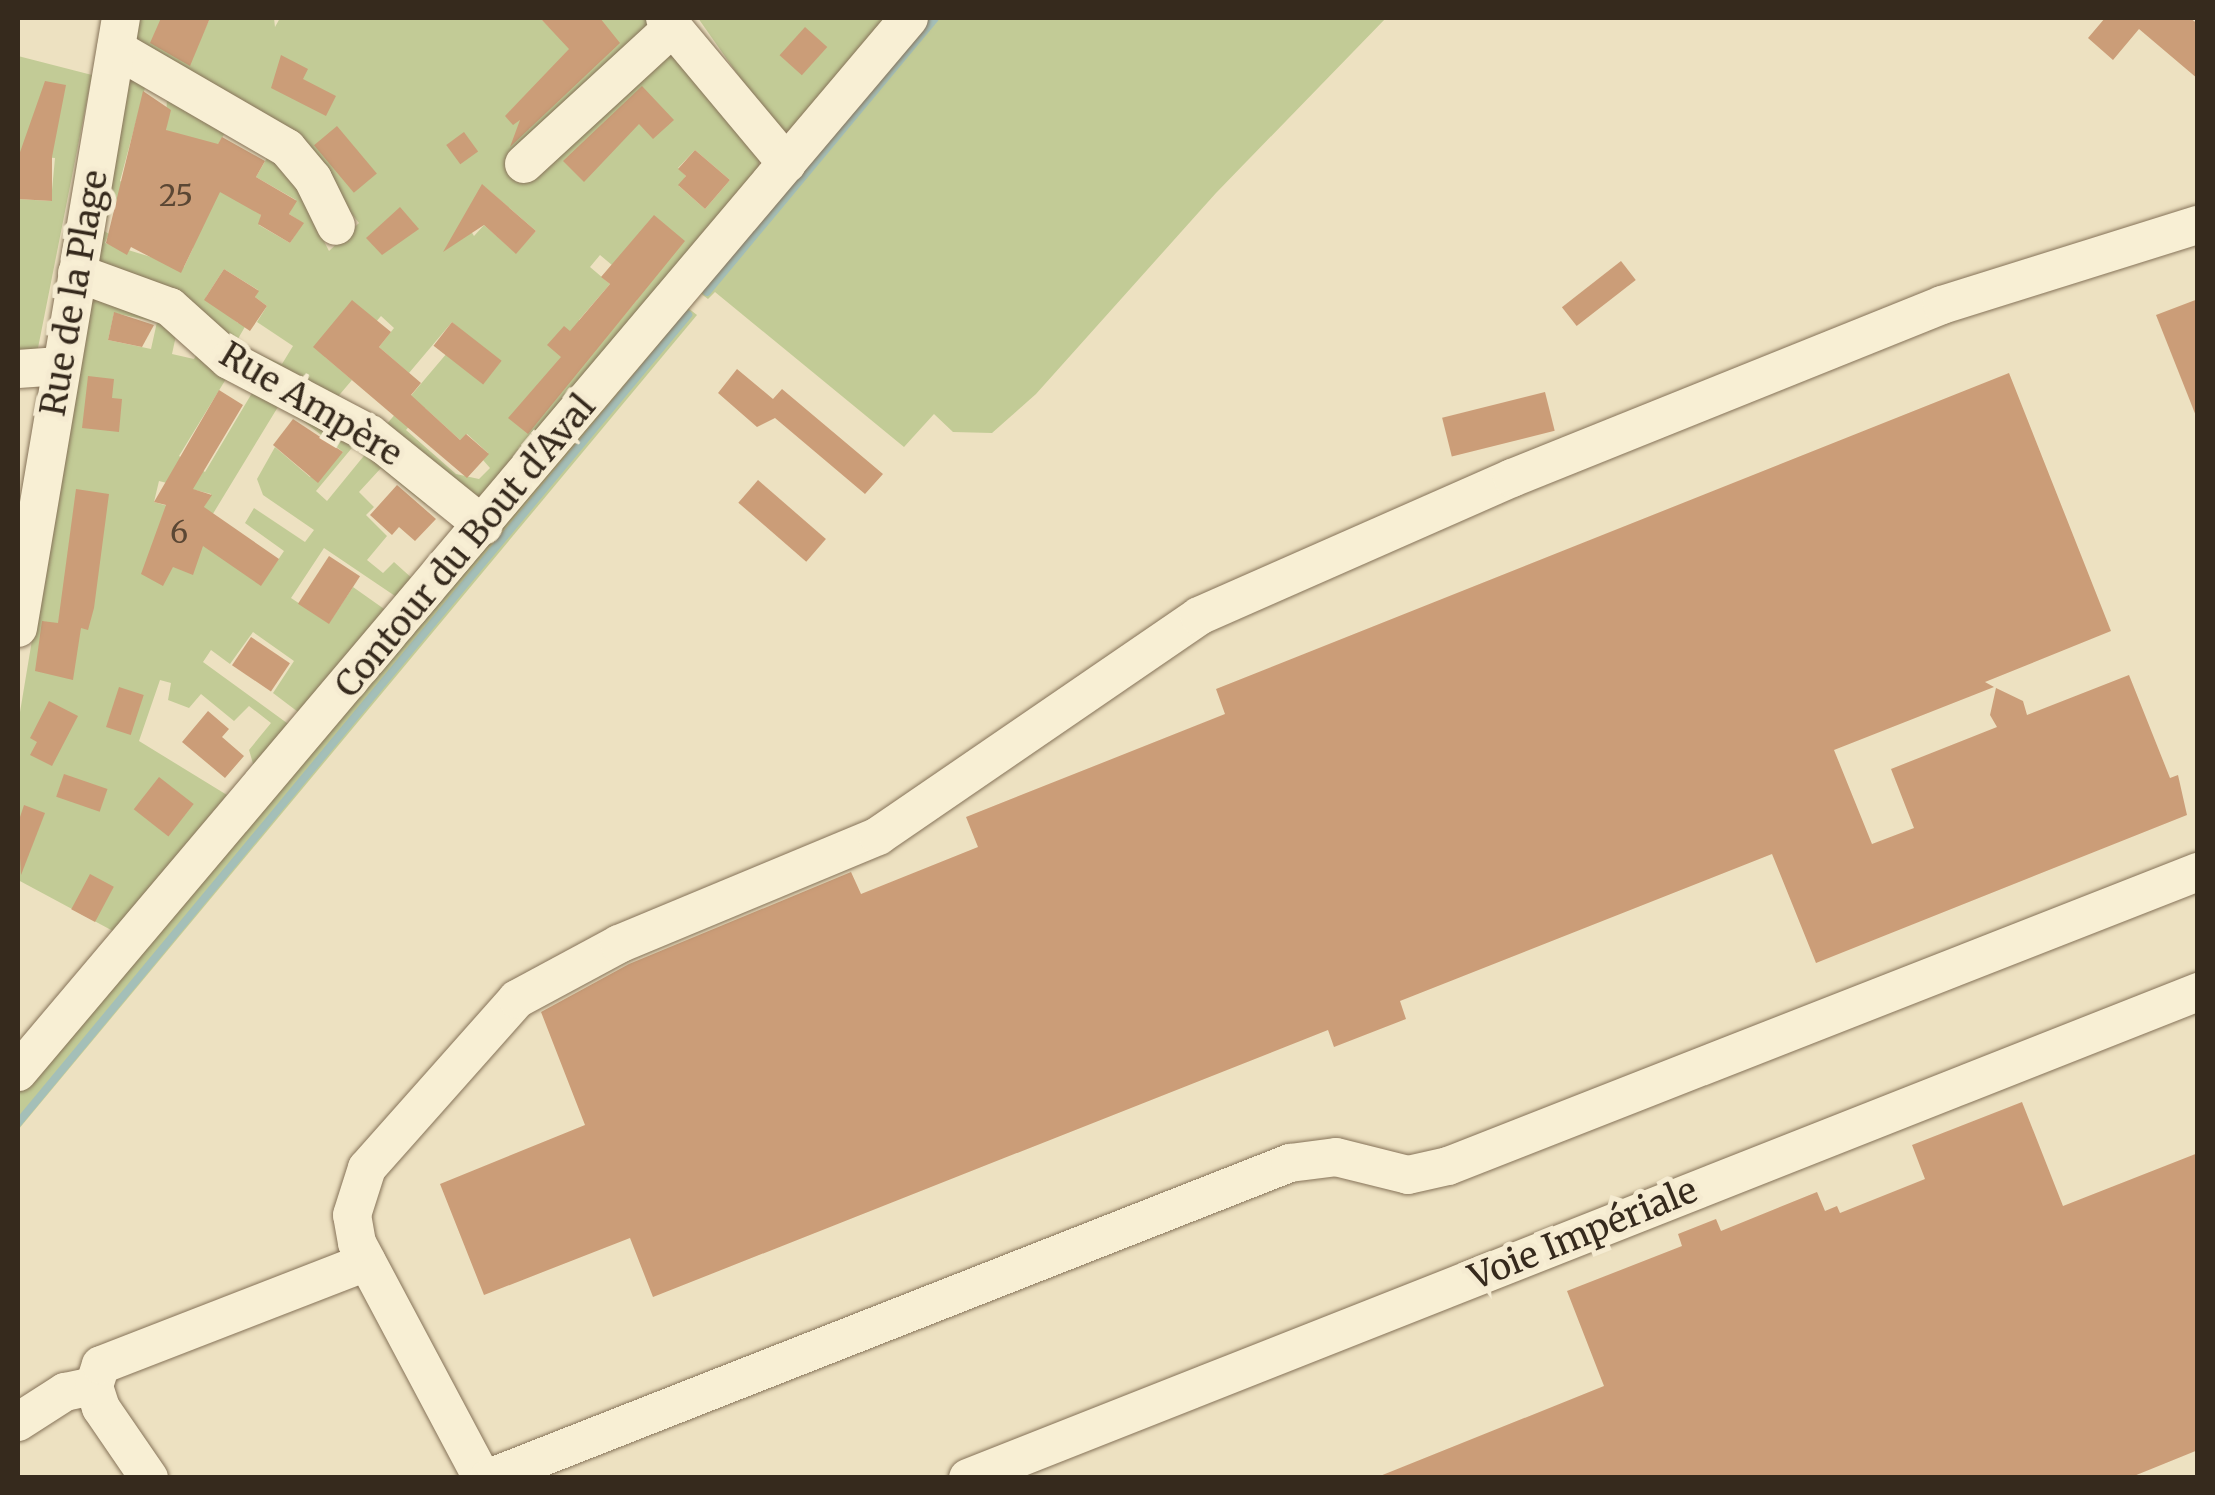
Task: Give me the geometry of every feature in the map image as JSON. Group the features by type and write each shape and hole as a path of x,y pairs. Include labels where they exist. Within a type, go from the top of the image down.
{"street":[{"name":"Contour du Bout d'Aval","path":"18,1072 484,526 909,18"},
{"path":"524,164 669,22 787,164"},
{"path":"118,33 288,148 313,179 336,226"},
{"name":"Rue de la Plage","path":"18,628 118,33"},
{"path":"2198,225 1942,305 1497,484 1199,616 878,836 619,944 531,989 498,1015 366,1168 352,1215 367,1262 485,1478 1290,1163 1336,1157 1408,1175 1448,1166 2198,872"},
{"name":"Rue Ampère","path":"77,273 170,307 229,360 370,434 484,526"},
{"path":"18,369 60,366"},
{"name":"Voie Impériale","path":"968,1478 2198,992"},
{"path":"149,1478 101,1408 94,1386 109,1358 367,1262"},
{"path":"18,1422 65,1392 94,1386"}],"green space":[{"path":"139,18 174,18 204,31 210,18 274,18 275,27 280,18 540,18 549,27 559,19 568,42 596,18 647,18 657,30 513,163 525,174 663,45 759,153 759,177 535,446 492,494 473,498 386,425 464,333 452,322 409,373 379,347 394,328 381,316 356,345 343,334 325,357 352,380 335,400 228,342 185,304 93,263 130,65 136,63 272,150 304,181 310,214 329,251 359,223 307,158 304,143 134,45","holes":["555,68 569,84 529,129 510,111","145,88 167,93 166,134 188,137 184,144 173,142 168,157 158,155 149,186 160,192 156,200 120,181","226,131 268,156 256,177 296,200 289,214 303,223 290,243 259,225 261,215 234,194 241,179 209,160","695,150 730,180 705,209 679,186 686,176 678,168","485,187 536,231 516,253 484,225 474,236 463,218","114,206 193,248 184,267 105,243 109,234 101,229","600,255 625,276 619,284 637,300 603,340 579,320 610,284 590,267","224,269 258,290 255,297 267,306 257,322 293,346 282,364 235,344 250,318 244,314 238,323 206,297","425,408 460,440 467,434 488,453 483,460 490,468 479,479 456,474 406,430"]},
{"path":"698,18 891,18 796,130 778,132"},
{"path":"919,18 1386,18 1216,193 1036,394 992,433 953,432 934,414 904,447 715,292 708,299 700,293"},
{"path":"18,56 92,75 38,348 18,355 18,199 51,201 55,158 19,155 18,184"},
{"path":"91,286 179,322 172,354 194,359 198,352 229,374 179,456 205,472 255,388 284,397 211,517 261,585 284,551 245,523 254,508 305,542 314,530 263,495 257,479 275,447 310,477 343,452 298,417 356,443 316,491 327,501 367,452 432,496 425,504 381,468 359,492 374,507 366,515 387,536 367,560 383,573 394,562 414,580 398,598 324,548 291,598 329,623 353,587 387,611 302,715 273,693 294,661 253,632 230,664 211,650 203,662 291,726 254,767 249,750 271,723 249,706 234,721 201,694 189,708 168,700 171,683 160,680 139,741 227,795 113,931 18,880 18,724","holes":["114,313 157,322 151,349 108,340","159,481 211,494 211,495 199,515 154,502"]},
{"path":"688,308 697,315 18,1130 18,1093"}],"building":[{"path":"161,18 210,18 190,66 150,43"},
{"path":"540,18 600,18 620,43 510,147 520,120 513,125 505,116 569,49"},
{"path":"2105,18 2190,18 2198,24 2198,79 2139,29 2113,60 2088,38"},
{"path":"805,27 827,47 802,75 780,55"},
{"path":"281,55 308,69 303,79 336,96 326,116 271,88"},
{"path":"45,81 66,85 52,157 52,201 18,199 19,155"},
{"path":"642,86 674,120 653,139 639,124 584,182 563,161"},
{"path":"143,91 171,110 166,130 218,144 222,137 265,161 256,177 297,201 289,214 304,223 290,243 258,224 261,215 220,192 181,273 131,247 127,255 106,243"},
{"path":"337,126 377,173 354,193 314,145"},
{"path":"464,132 478,151 460,164 446,145"},
{"path":"695,150 730,180 705,209 678,185 686,176 678,169"},
{"path":"482,184 536,231 516,254 484,225 443,252"},
{"path":"400,207 419,229 382,255 366,238"},
{"path":"654,215 685,241 528,434 508,418 561,357 547,345 564,326 570,331 610,284 601,277"},
{"path":"1621,261 1636,280 1577,326 1562,307"},
{"path":"224,269 259,291 255,297 267,306 250,331 204,300"},
{"path":"2198,299 2198,416 2196,416 2156,315"},
{"path":"352,300 391,332 379,347 421,383 411,395 460,440 466,434 489,454 467,478 313,347"},
{"path":"114,312 154,325 142,347 108,340"},
{"path":"452,322 502,361 483,384 434,346"},
{"path":"737,369 773,399 782,389 883,474 865,494 775,418 757,427 718,393"},
{"path":"2009,373 2111,631 1985,682 1994,687 1834,750 1872,844 1914,828 1891,769 1997,727 1990,715 1996,688 2023,701 2027,715 2129,675 2170,778 2178,775 2187,815 1816,963 1772,854 1400,1001 1406,1019 1334,1047 1328,1030 653,1297 630,1238 484,1295 440,1184 585,1125 541,1012 629,964 851,872 861,894 978,847 966,817 1225,714 1216,689"},
{"path":"88,376 114,379 112,398 122,399 119,432 82,428"},
{"path":"219,390 243,405 193,489 212,495 204,507 279,559 261,586 203,546 193,575 173,567 163,586 141,574 166,505 154,502"},
{"path":"1545,392 1555,431 1452,456 1442,418"},
{"path":"293,419 343,452 318,483 273,445"},
{"path":"758,480 826,539 806,562 738,503"},
{"path":"397,485 436,519 415,541 399,527 392,535 370,515"},
{"path":"76,489 109,494 94,608 88,630 81,628 73,680 35,671 42,621 58,623"},
{"path":"329,556 360,576 329,624 298,604"},
{"path":"251,637 290,663 271,691 232,665"},
{"path":"119,687 144,695 131,735 106,727"},
{"path":"49,701 78,716 52,766 30,755 37,742 30,738"},
{"path":"208,711 229,729 222,737 244,756 225,778 182,742"},
{"path":"64,774 107,789 100,812 56,797"},
{"path":"159,777 194,804 168,836 134,809"},
{"path":"24,805 45,813 21,875 18,823"},
{"path":"90,874 114,887 95,922 71,909"},
{"path":"2022,1102 2063,1206 2198,1153 2198,1450 2129,1478 1375,1478 1604,1386 1567,1291 1682,1246 1678,1234 1716,1219 1721,1231 1817,1192 1825,1211 1837,1206 1840,1213 1925,1179 1912,1145"}],"waterway":[{"path":"707,292 935,18"},
{"path":"18,1123 688,315"}]}
